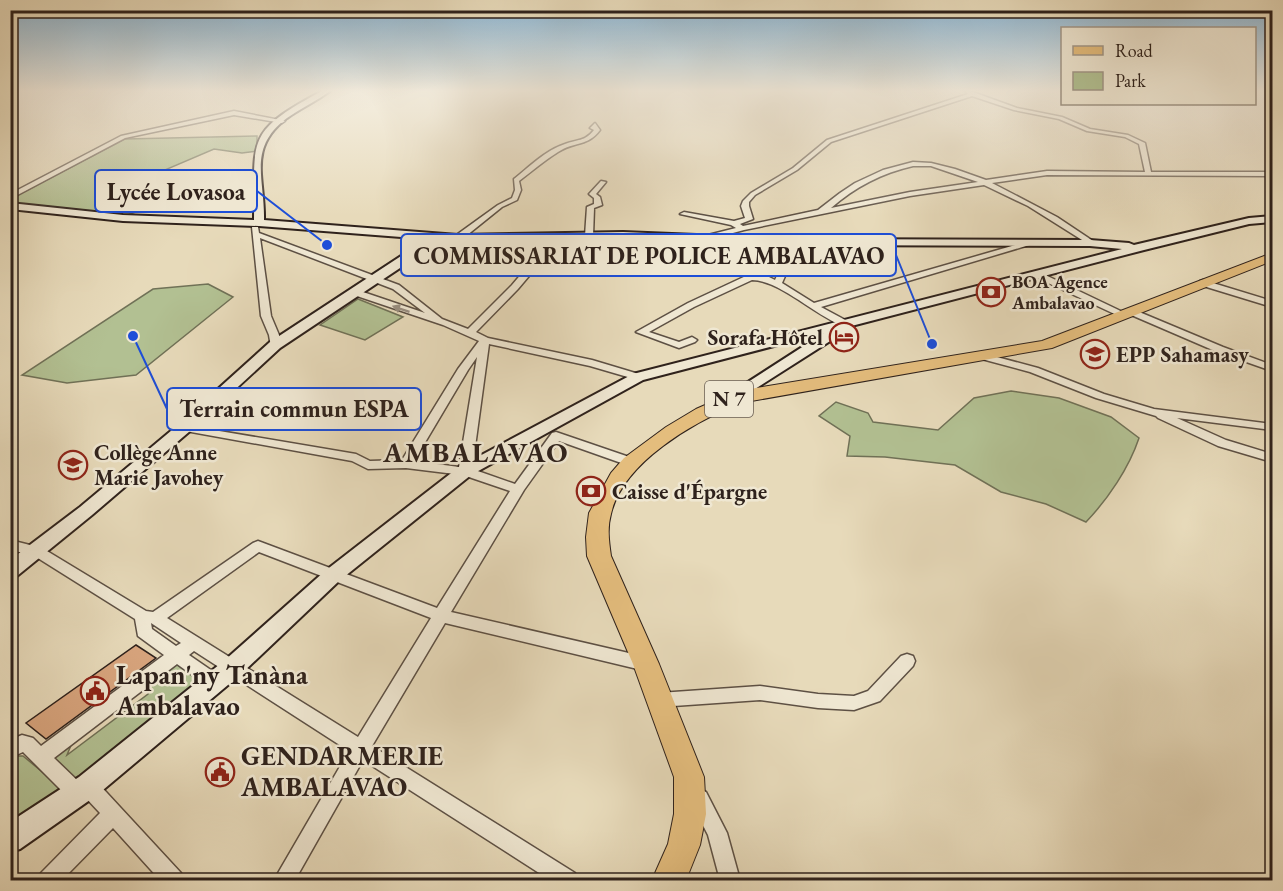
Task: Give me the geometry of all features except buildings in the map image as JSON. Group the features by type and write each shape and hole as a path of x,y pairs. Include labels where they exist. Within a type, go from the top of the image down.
{"main road":[{"name":"N 7","path":"669,880 684,845 690,814 689,777 646,664 599,556 597,537 600,513 621,473 631,462 705,411 771,383 982,357 1062,340 1272,257"}],"street":[{"path":"12,204 123,137 143,133"},
{"path":"267,133 263,136 260,145 259,220 256,226 266,316 274,335 275,345"},
{"path":"423,246 458,238 500,206 515,198 518,190 516,180 537,163 566,145 590,139 595,133"},
{"path":"733,223 749,219 745,206 746,201 753,194 795,170 816,149 829,141 853,133"},
{"path":"1102,133 1142,143 1148,173"},
{"path":"820,213 841,195 865,180 911,164 936,166 983,182 1040,210 1090,243 1106,249 1112,255"},
{"path":"703,239 743,228 820,213 983,182 1047,173 1272,174"},
{"path":"590,236 591,207 598,205 597,197 592,194 603,182"},
{"path":"12,204 123,218 458,238 590,236 796,242 1090,243 1142,247"},
{"path":"684,214 733,223 743,228"},
{"path":"10,839 82,790 233,667 332,576 465,471 550,431 638,377 1142,247 1248,221 1270,218"},
{"path":"256,226 396,287 446,323"},
{"path":"469,334 515,287 558,236"},
{"path":"10,571 184,428 275,345 432,242 433,237"},
{"path":"777,284 796,242"},
{"path":"813,306 1032,243"},
{"path":"1036,274 1076,294 1272,368"},
{"path":"692,340 679,345 641,332 751,277 763,277 846,324"},
{"path":"1203,284 1272,304"},
{"path":"357,293 446,323 485,340 592,363 638,377"},
{"path":"771,383 846,324"},
{"path":"406,464 463,369 485,340"},
{"path":"465,471 485,340"},
{"path":"982,357 1035,370 1100,396 1153,412 1272,427"},
{"path":"1153,412 1190,431 1272,458"},
{"path":"184,428 356,458 368,465 406,464 465,471 518,489"},
{"path":"550,431 631,462"},
{"path":"284,880 360,748 518,489 550,431"},
{"path":"10,545 37,551 194,642 568,880"},
{"path":"215,682 144,632 149,617 258,546 441,616 646,664"},
{"path":"40,757 194,642"},
{"path":"659,699 760,693 818,701 854,703 874,696 907,661"},
{"path":"10,750 22,743 27,744 112,815 174,880"},
{"path":"689,777 717,833 730,880"},
{"path":"48,880 112,815"}],"green space":[{"path":"257,136 257,151 242,153 214,149 146,178 183,189 171,198 123,217 11,204 10,199 125,139"},
{"path":"208,284 233,297 136,375 67,383 22,375 153,289"},
{"path":"358,299 403,317 365,340 320,325"},
{"path":"1011,391 1059,398 1111,417 1139,438 1130,461 1117,483 1086,522 1046,504 1001,492 955,465 885,457 847,456 850,436 819,416 836,402 868,413 873,422 938,430 974,398"},
{"path":"176,663 205,678 80,778 74,781 51,757 74,738 67,755 148,694 153,678"},
{"path":"23,756 63,789 11,834 11,760"}],"place":[{"name":"Lycée Lovasoa","path":"327,245"},
{"name":"BOA Agence Ambalavao","path":"991,292"},
{"name":"Terrain commun ESPA","path":"133,336"},
{"name":"Sorafa Hôtel","path":"844,337"},
{"name":"COMMISSARIAT DE POLICE AMBALAVAO","path":"932,344"},
{"name":"EPP Sahamasy","path":"1095,354"},
{"name":"Collège Anne Marie Javohey","path":"73,465"},
{"name":"Caisse d'Épargne","path":"591,491"},
{"name":"Lapan'ny Tanàna Ambalavao","path":"95,691"},
{"name":"GENDARMERIE AMBALAVAO","path":"220,772"}],"district":[{"name":"AMBALAVAO","path":"476,452"}]}
